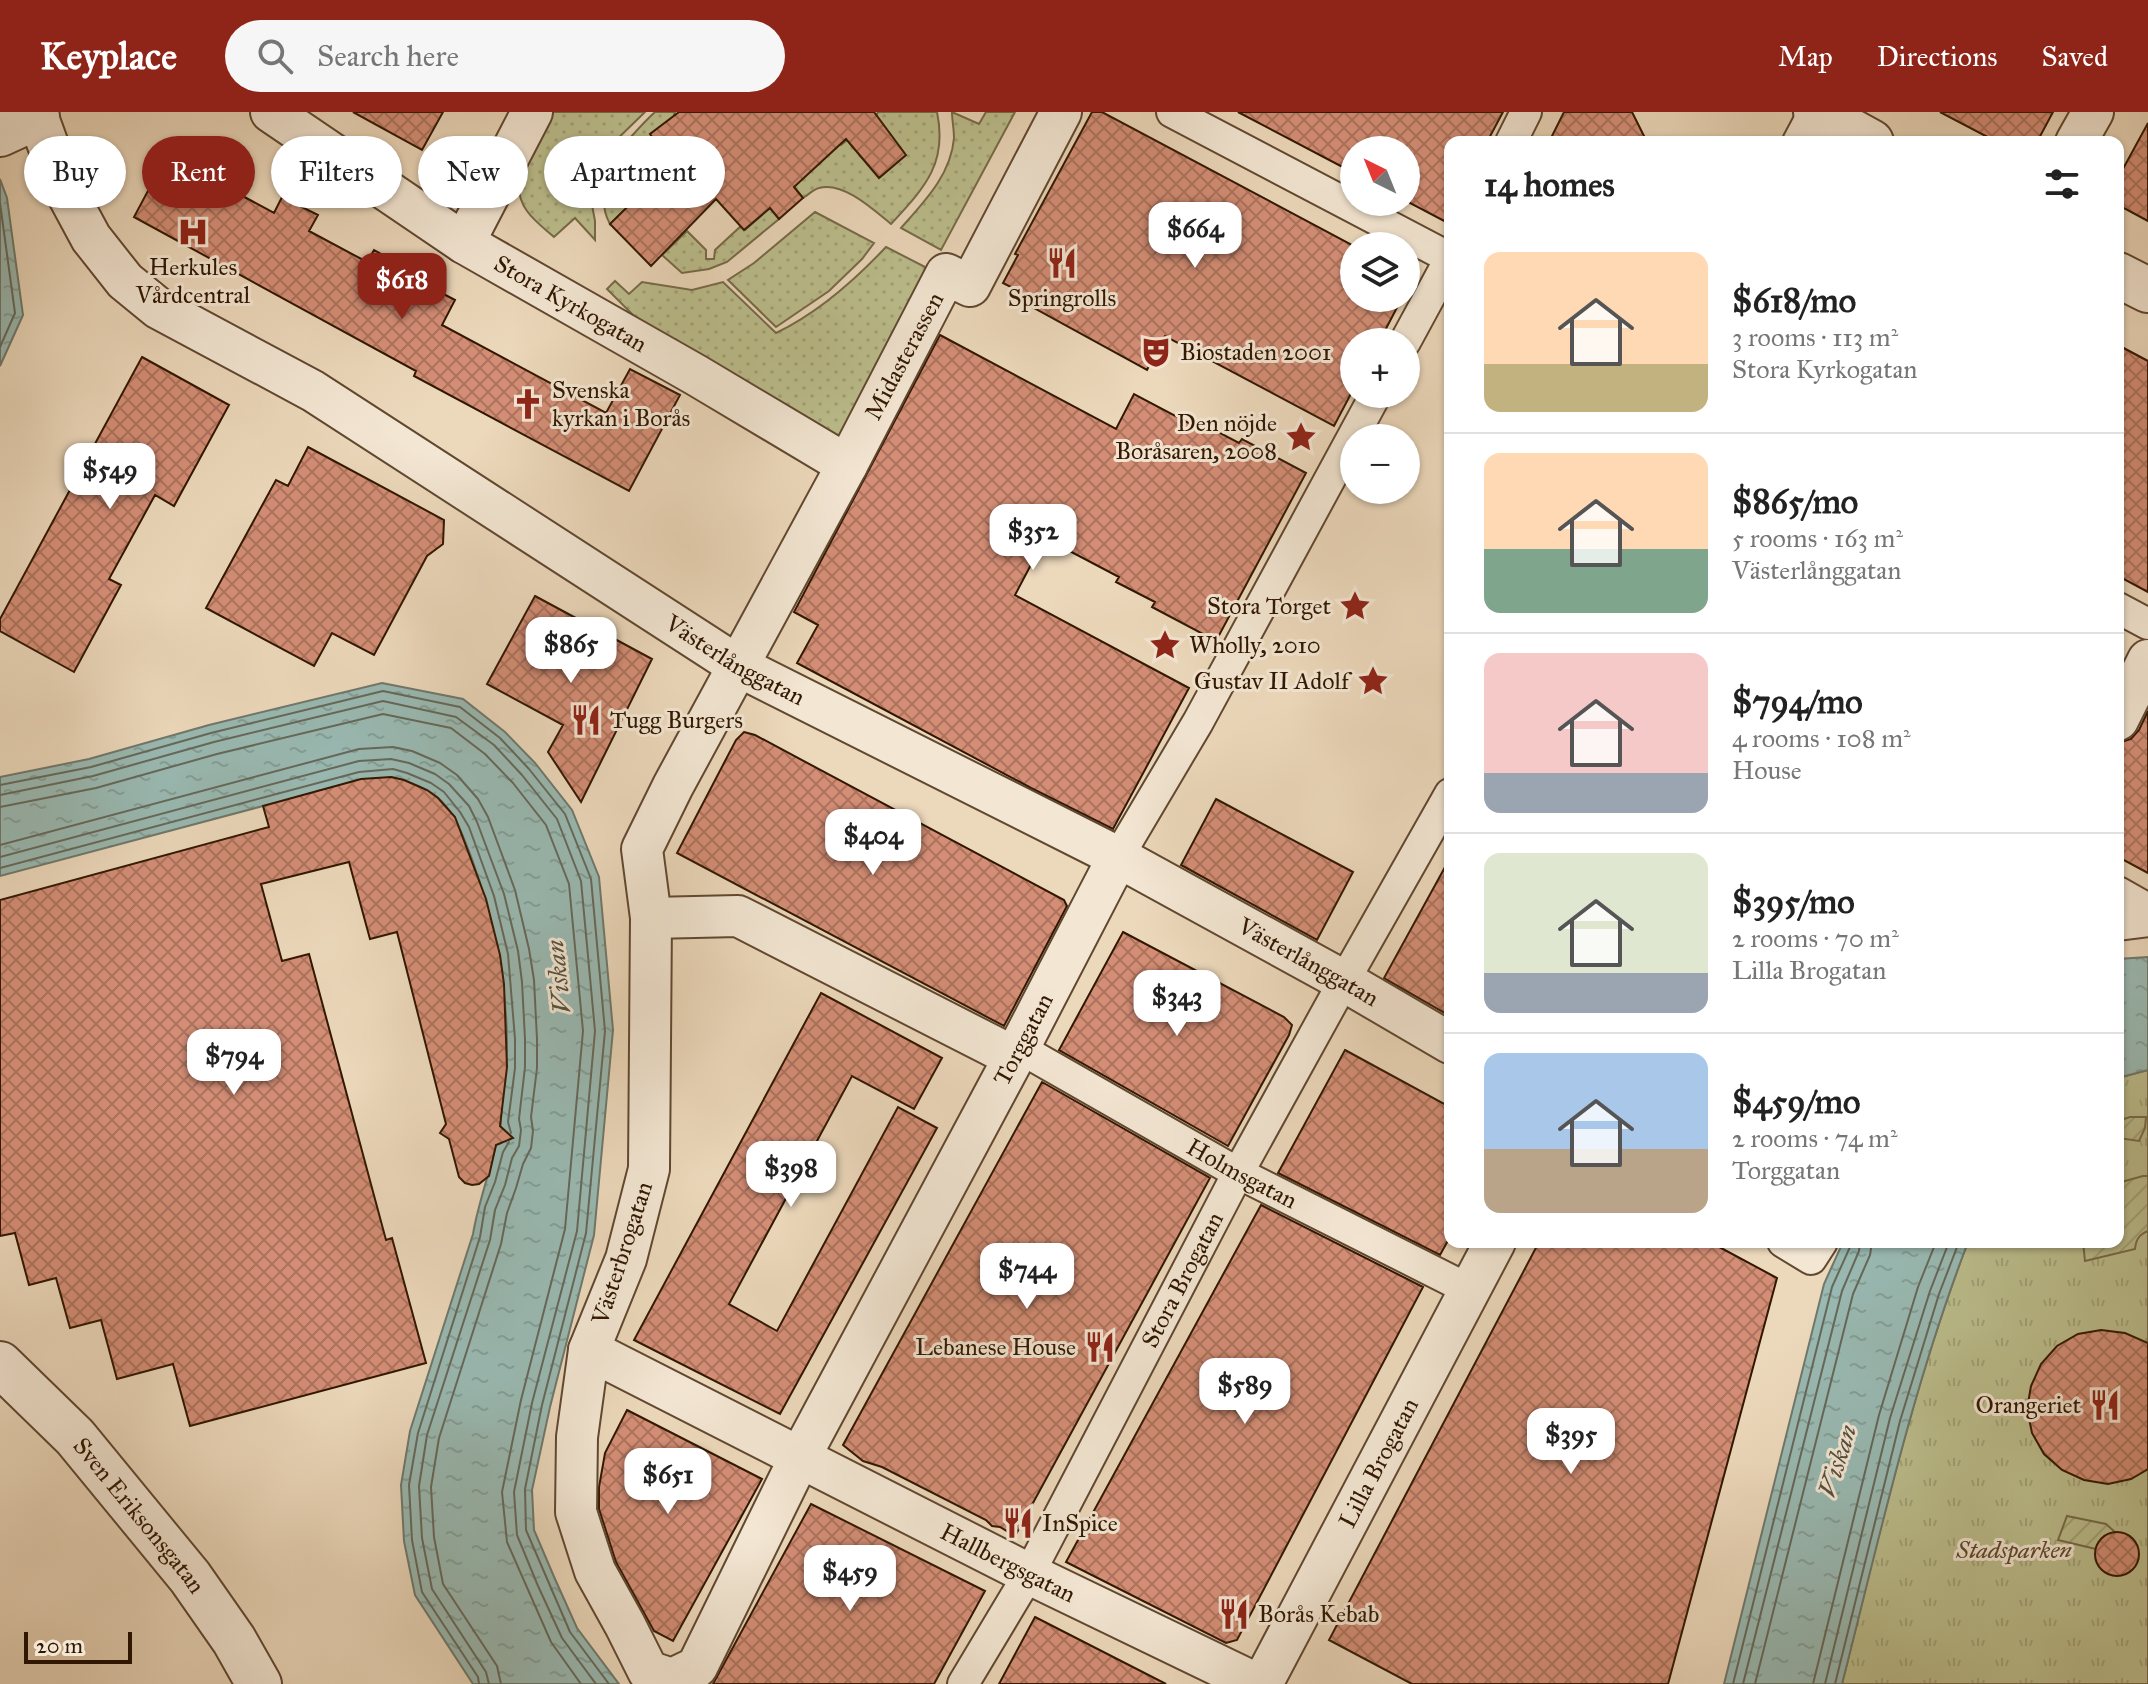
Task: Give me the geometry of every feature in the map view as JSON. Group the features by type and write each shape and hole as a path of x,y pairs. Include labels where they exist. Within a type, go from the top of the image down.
{"street":[{"name":"Stora Kyrkogatan","path":"271,112 464,243 847,465"},
{"path":"464,243 532,112"},
{"name":"Midasterassen","path":"847,465 946,274 970,286 1061,112"},
{"path":"1172,112 1444,256"},
{"path":"1514,136 1526,112"},
{"path":"1801,136 1815,112 1860,136"},
{"path":"2079,136 2093,112"},
{"name":"Västerlånggatan","path":"24,121 91,238 125,281 158,308 313,391 738,666 1118,857 1444,1039"},
{"path":"1413,328 1444,270"},
{"path":"2124,278 2148,290"},
{"name":"Torggatan","path":"674,1681 697,1667 800,1457 1118,857 1198,722 1368,408"},
{"path":"738,666 847,465"},
{"path":"2124,611 2148,624"},
{"path":"2124,708 2148,660"},
{"name":"Västerbrogatan","path":"674,1681 648,1671 595,1571 576,1512 577,1437 589,1350 626,1259 649,1169 651,918 642,849 738,666"},
{"name":"Stora Brogatan","path":"963,1684 1029,1574 1238,1173 1444,805"},
{"path":"2124,895 2148,909"},
{"name":"Holmsgatan","path":"651,918 738,916 1017,1052 1238,1173 1470,1290"},
{"path":"2124,924 2148,921"},
{"name":"Lilla Brogatan","path":"1259,1684 1492,1248"},
{"name":"Hallbergsgatan","path":"589,1350 1029,1574 1259,1684"},
{"name":"Sven Eriksonsgatan","path":"0,1364 75,1437 190,1577 234,1640 259,1684"}],"green space":[{"path":"549,112 645,112 620,136 544,136 544,208 593,208 595,240 575,218 554,237 527,211 529,148"},
{"path":"655,112 675,112 677,118 652,136 633,136"},
{"path":"878,112 937,112 940,130 936,161 923,186 903,211 891,224 858,198 838,189 819,188 803,198 794,187 837,142 841,145 846,141 842,137"},
{"path":"952,112 979,124 986,112 1015,112 941,250 901,228 935,187 948,164 954,138"},
{"path":"605,208 626,208 610,224"},
{"path":"770,208 779,219 727,262 709,269 682,273 662,255 687,231 706,250 706,259 714,259 715,250 741,226 745,230"},
{"path":"815,212 874,243 829,291 776,327 728,280 754,263"},
{"path":"886,247 931,270 842,439 653,335 607,289 615,281 629,294 642,282 692,290 723,282 776,333 835,295"},
{"name":"Stadsparken","path":"2148,1070 2148,1684 1842,1684 1914,1405 1966,1248 2124,1248 2124,1076"},
{"path":"2146,1117 2139,1141 2124,1139 2124,1119"},
{"path":"2148,1176 2148,1231 2138,1238 2135,1249 2085,1261 2084,1248 2124,1248 2125,1181"},
{"path":"2067,1516 2106,1524 2115,1532 2103,1538 2096,1549 2058,1540"}],"water":[{"path":"0,179 7,198 23,315 0,366"},
{"name":"Viskan","path":"382,683 463,699 505,732 535,763 572,810 599,877 613,1030 594,1235 532,1490 534,1530 555,1579 577,1628 619,1684 473,1684 415,1595 404,1541 401,1485 410,1431 473,1234 496,1145 501,1143 507,1052 504,993 492,925 472,859 449,810 426,789 391,777 263,806 0,876 0,777 89,759 209,725"},
{"path":"2148,957 2148,1070 2124,1076 2124,959"},
{"name":"Viskan","path":"1840,1248 1966,1248 1914,1405 1842,1684 1724,1684 1824,1284"}],"building":[{"path":"353,112 443,112 430,136 418,136 418,148 402,139 402,136"},
{"path":"679,112 874,112 906,155 879,178 846,139 794,187 803,198 779,219 770,208 744,230 724,208 725,136 650,134"},
{"path":"1092,112 1102,112 1340,239 1340,312 1395,312 1386,328 1340,328 1340,408 1343,408 1334,426 1165,336 1147,370 1014,297 1017,290 1003,283 1018,255 1015,254"},
{"path":"1238,112 1503,112 1490,136 1444,136 1444,221 1420,208 1420,136 1340,136 1340,166"},
{"path":"1564,112 1632,112 1644,136 1552,136"},
{"path":"1940,112 2053,112 2040,136 1986,136"},
{"path":"2148,123 2148,221 2124,208 2124,167"},
{"path":"142,202 142,208 255,208 255,203 274,213 276,208 304,208 318,215 309,231 367,262 374,250 401,265 398,270 455,300 442,325 606,413 630,369 680,395 629,491 414,376 416,371 134,217"},
{"path":"626,208 707,208 651,266 610,224"},
{"path":"940,335 1116,429 1134,394 1198,428 1201,423 1239,443 1242,439 1306,473 1216,641 1152,607 1155,602 1116,582 1119,577 1045,538 1015,595 1189,688 1113,829 797,663 818,625 794,612"},
{"path":"2124,348 2148,361 2148,592 2124,579"},
{"path":"142,357 229,405 174,506 155,495 109,579 121,585 74,672 0,631 0,619"},
{"path":"308,447 444,520 443,544 427,556 374,655 332,633 314,666 206,608 276,480 288,486"},
{"path":"535,596 652,659 581,802 548,752 563,725 487,684"},
{"path":"2148,711 2148,873 2124,860 2124,741 2131,739"},
{"path":"744,732 755,735 1064,900 1067,906 1004,1026 677,853 736,740"},
{"path":"391,777 427,790 455,817 486,899 504,984 507,1067 500,1126 513,1138 496,1145 489,1176 479,1184 465,1183 459,1177 449,1139 440,1133 446,1124 397,932 370,939 349,862 261,884 282,961 309,954 386,1240 392,1238 426,1363 190,1426 173,1364 117,1379 101,1320 70,1328 56,1278 29,1285 15,1233 0,1236 0,900 269,827 263,806 361,779"},
{"path":"1216,799 1353,872 1317,940 1181,865"},
{"path":"1444,869 1444,1013 1384,978"},
{"path":"1123,932 1284,1017 1292,1025 1228,1146 1059,1050"},
{"path":"821,993 942,1058 914,1109 852,1076 729,1304 777,1331 898,1107 937,1128 780,1414 634,1340"},
{"path":"1345,1050 1444,1104 1444,1248 1440,1255 1278,1173"},
{"path":"1042,1082 1210,1178 1015,1536 882,1467 863,1461 843,1445"},
{"path":"1261,1205 1423,1287 1237,1640 1226,1643 1066,1562"},
{"path":"1536,1248 1721,1248 1777,1278 1668,1684 1412,1684 1329,1640"},
{"path":"2101,1330 2125,1333 2148,1343 2148,1469 2131,1479 2108,1484 2084,1480 2062,1470 2044,1454 2032,1433 2027,1409 2031,1386 2041,1364 2057,1346 2078,1334"},
{"path":"627,1410 762,1479 673,1641 654,1631 616,1562 599,1509 605,1453"},
{"path":"811,1504 985,1591 934,1684 713,1684"},
{"path":"2117,1532 2132,1539 2139,1554 2132,1569 2117,1576 2102,1569 2095,1554 2102,1539"},
{"path":"1035,1617 1166,1684 999,1684"}],"place":[{"name":"Herkules Vårdcentral","path":"193,232"},
{"name":"Springrolls","path":"1062,263"},
{"name":"Biostaden 2001","path":"1156,352"},
{"name":"Svenska kyrkan i Borås","path":"528,404"},
{"name":"Den nöjde Boråsaren, 2008","path":"1301,437"},
{"name":"Stora Torget","path":"1355,606"},
{"name":"Wholly, 2010","path":"1165,645"},
{"name":"Gustav II Adolf","path":"1373,681"},
{"name":"Tugg Burgers","path":"586,720"},
{"name":"Lebanese House","path":"1100,1347"},
{"name":"Orangeriet","path":"2105,1405"},
{"name":"InSpice","path":"1018,1523"},
{"name":"Borås Kebab","path":"1234,1614"}]}
